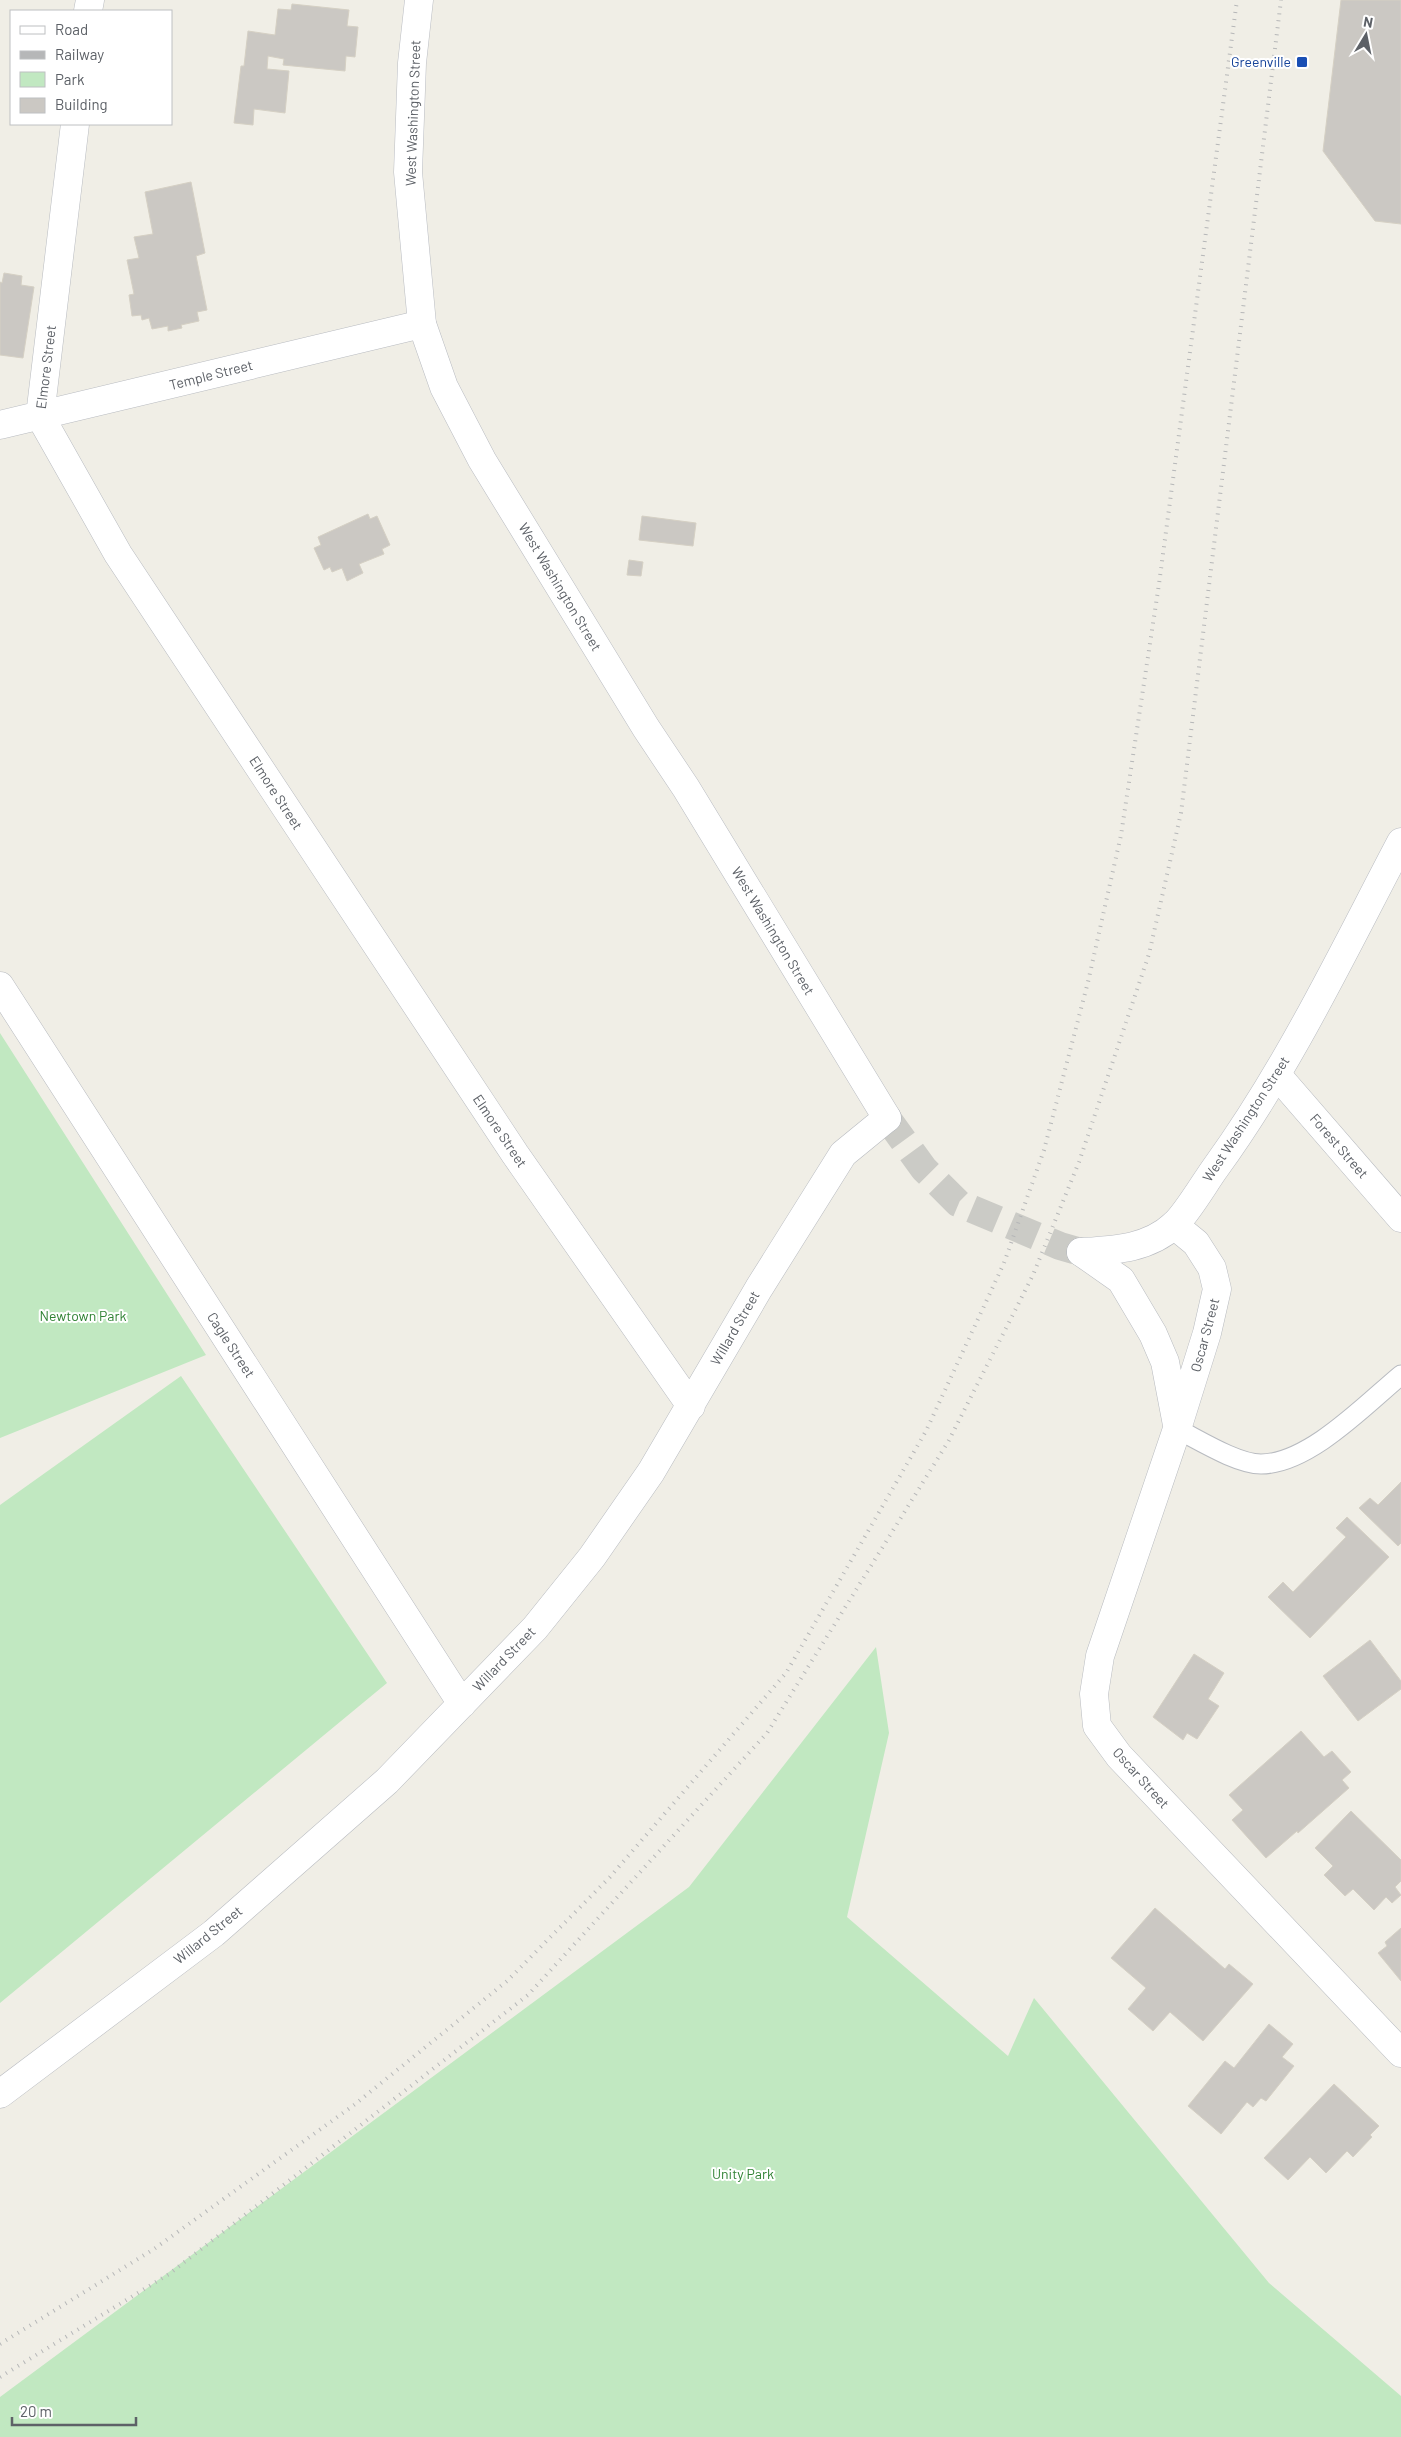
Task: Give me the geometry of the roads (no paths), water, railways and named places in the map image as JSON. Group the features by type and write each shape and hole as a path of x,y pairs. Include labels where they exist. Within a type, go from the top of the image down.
{"street":[{"name":"West Washington Street","path":"419,0 412,63 408,172 422,324 444,387 482,460 646,728 691,796 887,1118"},
{"name":"Elmore Street","path":"75,125 40,416 124,562 515,1154 691,1406"},
{"name":"Temple Street","path":"0,425 422,324"},
{"name":"West Washington Street","path":"1081,1252 1121,1250 1146,1242 1174,1225 1234,1141 1277,1075 1401,842"},
{"name":"Cagle Street","path":"0,986 462,1704"},
{"name":"Forest Street","path":"1277,1075 1401,1218"},
{"name":"Willard Street","path":"0,2094 214,1933 387,1781 535,1628 592,1557 651,1472 759,1288 844,1154 887,1118"},
{"name":"Oscar Street","path":"1174,1225 1196,1243 1212,1268 1217,1290 1207,1332 1177,1429 1100,1656 1094,1694 1097,1726 1119,1756 1401,2053"},
{"name":"Oscar Street","path":"1081,1252 1120,1280 1152,1334 1166,1362 1177,1429"}],"lane":[{"path":"1177,1429 1225,1455 1261,1464 1295,1456 1322,1441 1401,1375"}],"tunnel":[{"path":"887,1118 924,1169 958,1203 1060,1246 1081,1252"}],"railway":[{"path":"0,2344 154,2249 354,2105 507,1981 610,1877 786,1673 926,1431 1004,1263 1044,1150 1088,982 1121,835 1159,584 1237,0"},
{"path":"0,2377 169,2274 528,1995 767,1733 948,1442 1033,1275 1079,1162 1149,954 1181,813 1281,0"}],"place":[{"name":"Greenville","path":"1302,62"}],"park label":[{"name":"Newtown Park","path":"83,1316"},
{"name":"Unity Park","path":"743,2174"}]}
